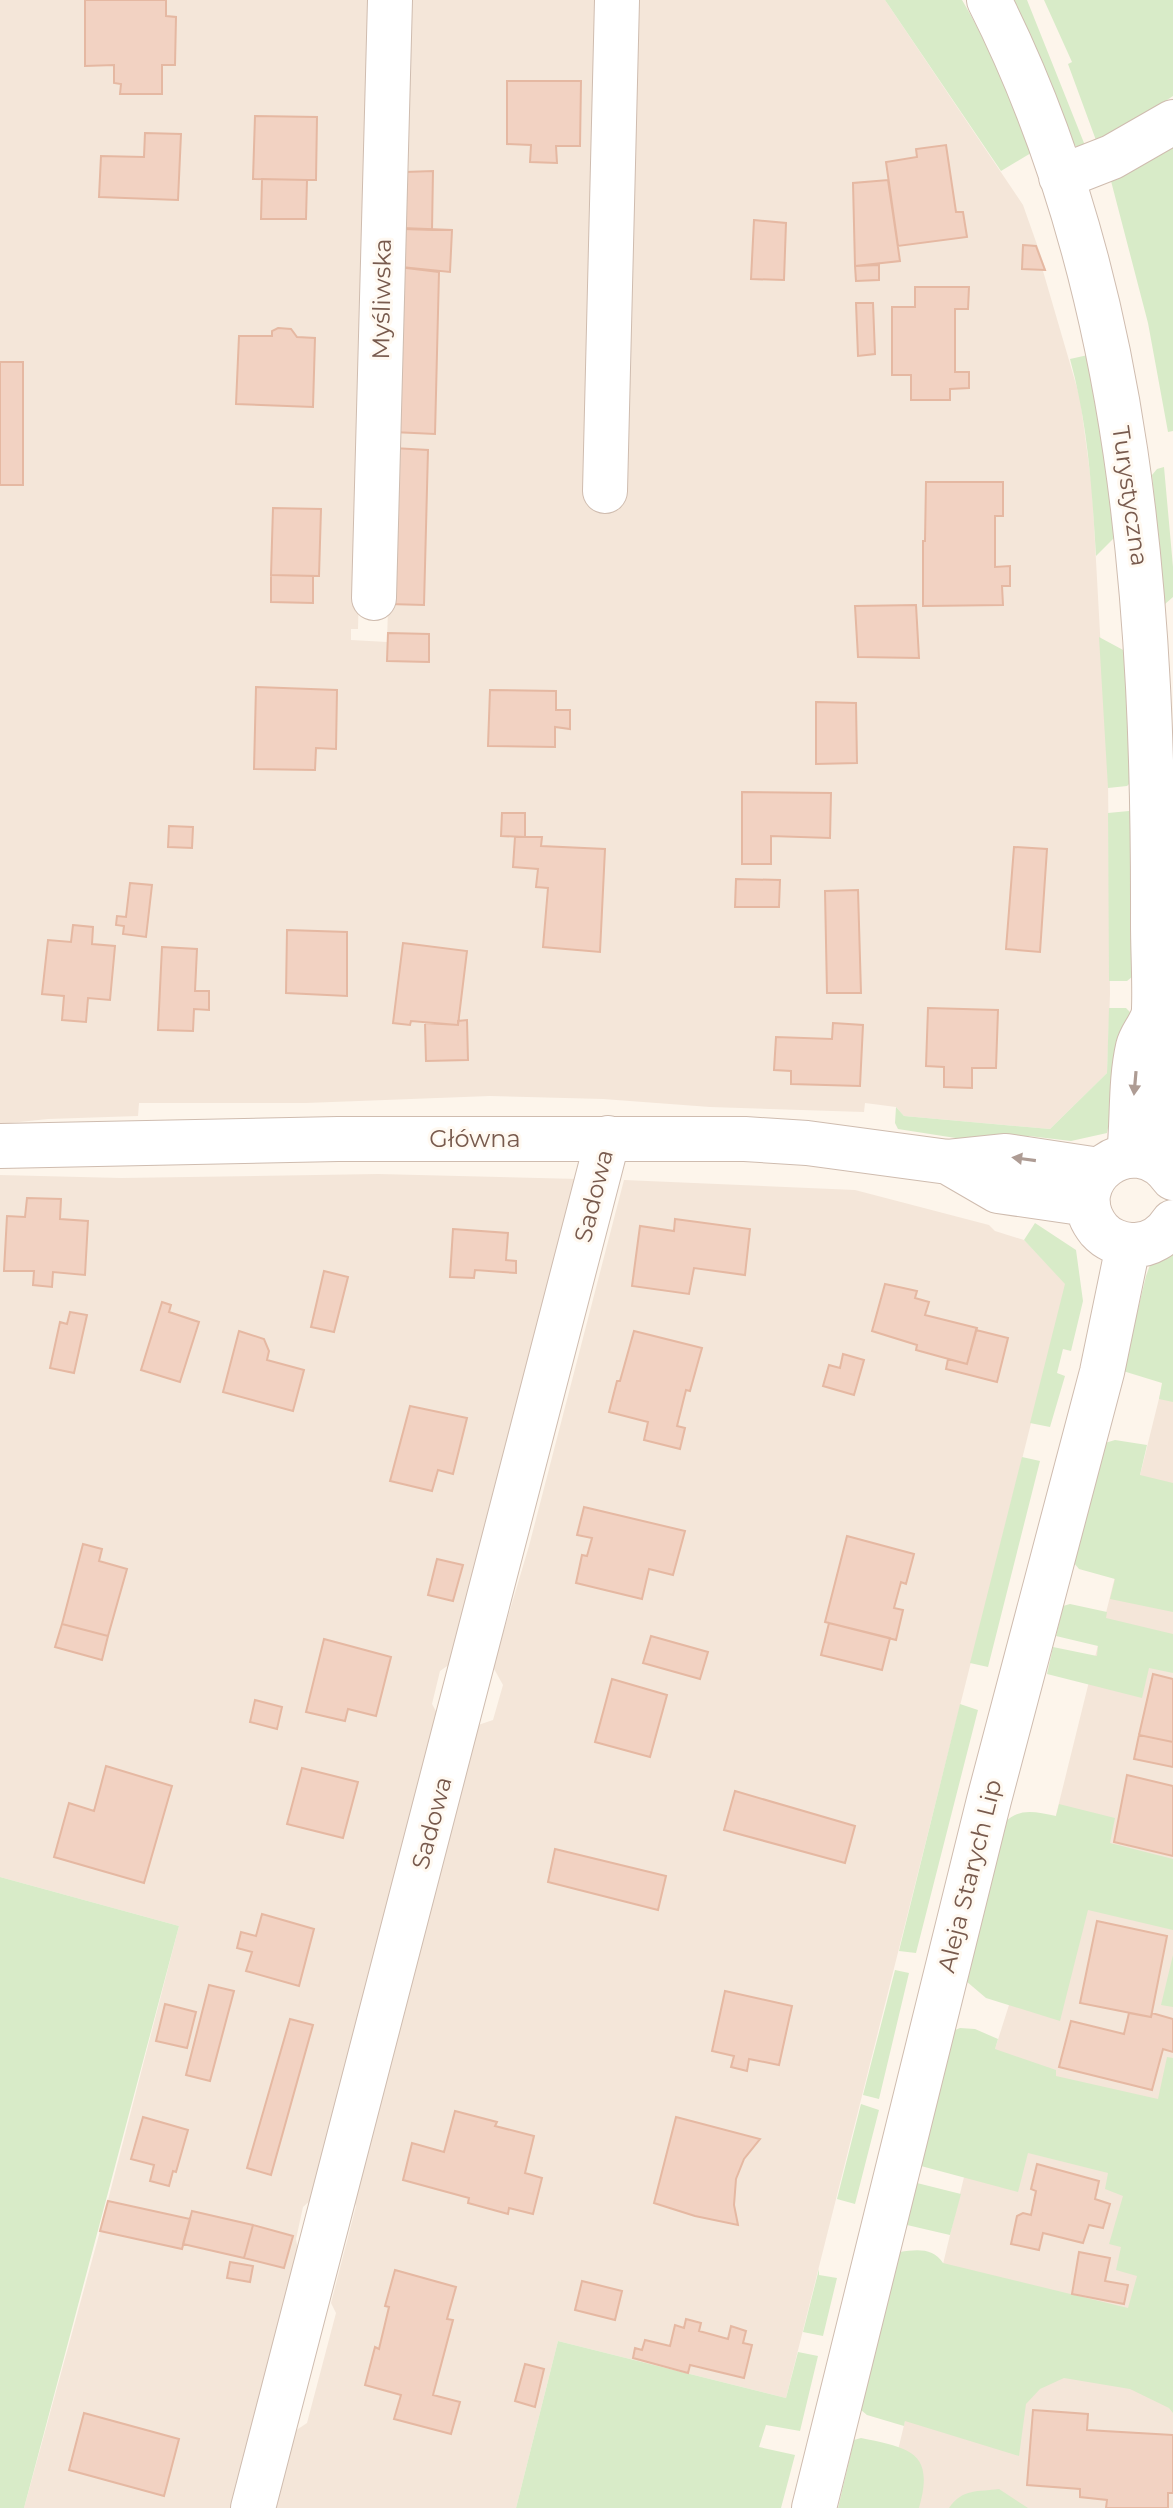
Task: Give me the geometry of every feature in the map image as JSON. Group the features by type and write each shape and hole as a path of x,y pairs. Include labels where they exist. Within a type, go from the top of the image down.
{"street":[{"name":"Myśliwska","path":"374,598 390,0"},
{"path":"605,491 617,0"},
{"name":"Turystyczna","path":"989,0 1010,45 1061,177 1096,300 1126,453 1135,516 1148,671 1171,1175"},
{"path":"1061,177 1112,157 1173,122"},
{"name":"Turystyczna","path":"1105,1177 1138,1045 1166,1034"},
{"name":"Główna","path":"0,1146 338,1139 608,1138 807,1143 948,1162 1006,1156 1105,1177 1151,1159 1171,1175"},
{"name":"Sadowa","path":"253,2508 608,1138"},
{"path":"1105,1177 1091,1217 1105,1236 1128,1246 1152,1242 1163,1235 1173,1222"},
{"name":"Aleja Starych Lip","path":"814,2508 989,1800 1102,1372 1128,1246"}],"shaded area":[{"path":"0,0 375,0 358,629 351,629 351,640 387,642 406,0 885,0 1023,205 1046,270 1043,271 1080,398 1092,488 1108,778 1110,994 1107,1073 1050,1129 904,1116 896,1107 865,1103 864,1112 490,1096 306,1103 139,1103 138,1116 0,1124"},
{"path":"378,1174 579,1179 453,1662 440,1671 432,1704 438,1715 312,2199 303,2207 296,2239 299,2256 231,2508 24,2508 179,1926 0,1877 0,1175 121,1178"},
{"path":"624,1180 855,1190 989,1225 995,1231 1024,1240 1066,1284 786,2398 558,2341 516,2508 275,2508 295,2431 307,2423 336,2313 331,2303 355,2203 478,1725 493,1720 503,1685 493,1667 529,1546"},
{"path":"1173,1342 1173,2508 884,2508 995,2049 1009,2005"}],"green space":[{"path":"885,0 962,0 991,56 1031,153 1001,171"},
{"path":"1014,0 1027,0 1086,148 1081,149 1071,143"},
{"path":"1044,0 1173,0 1173,96 1097,143 1068,64 1072,62"},
{"path":"1173,135 1173,431 1168,432 1148,323 1111,181 1118,179 1150,148"},
{"path":"1088,355 1117,535 1096,556 1085,432 1070,359"},
{"path":"1164,467 1173,567 1173,597 1165,604 1152,475"},
{"path":"1099,637 1125,651 1132,781 1127,786 1108,788"},
{"path":"1129,811 1134,815 1132,977 1127,981 1109,981 1108,813"},
{"path":"1109,1008 1126,1008 1131,1013 1107,1133 1071,1141 1029,1136 1026,1149 898,1129 895,1123 896,1107 904,1116 1050,1129 1107,1073"},
{"path":"1035,1223 1076,1250 1083,1301 1071,1351 1063,1349 1057,1373 1065,1376 1050,1427 1030,1423 1065,1284 1024,1240"},
{"path":"1173,1244 1173,1402 1159,1399 1162,1383 1123,1371 1150,1265"},
{"path":"1115,1440 1147,1445 1140,1475 1173,1483 1173,1612 1110,1599 1115,1579 1079,1569 1074,1563 1105,1443"},
{"path":"1022,1457 1040,1461 988,1667 970,1663"},
{"path":"1070,1604 1107,1612 1106,1618 1173,1634 1173,1673 1149,1668 1142,1698 1047,1674 1053,1647 1097,1656 1098,1646 1056,1636 1063,1606"},
{"path":"960,1704 978,1710 916,1953 899,1951"},
{"path":"1059,1804 1115,1818 1110,1843 1173,1859 1173,1930 1088,1910 1060,2021 986,1998 966,1981 1004,1823 1022,1813 1056,1816"},
{"path":"0,1877 179,1926 24,2508 0,2508"},
{"path":"1173,1955 1173,2007 1161,2005"},
{"path":"895,1970 909,1973 879,2099 863,2095"},
{"path":"975,2029 998,2039 995,2049 1056,2070 1056,2076 1158,2099 1167,2057 1173,2058 1173,2413 1169,2408 1130,2389 1064,2378 1040,2389 1026,2404 1019,2456 905,2421 904,2426 867,2415 861,2410 900,2252 924,2251 935,2255 943,2263 1128,2308 1137,2276 1116,2270 1121,2247 1109,2244 1123,2196 1105,2189 1108,2173 1028,2153 1018,2192 921,2166 955,2030"},
{"path":"861,2104 879,2110 855,2204 837,2199"},
{"path":"917,2183 961,2194 950,2235 907,2225"},
{"path":"819,2269 819,2275 837,2278 823,2336 803,2332"},
{"path":"558,2341 786,2398 798,2352 818,2356 800,2431 766,2425 759,2447 795,2455 781,2508 516,2508"},
{"path":"861,2438 905,2450 921,2464 924,2475 919,2508 838,2508 854,2440"},
{"path":"999,2489 1028,2508 949,2508 965,2494"}],"building":[{"path":"85,0 166,0 166,16 176,17 175,65 162,65 162,94 120,94 121,84 114,83 114,65 85,66"},
{"path":"507,81 581,81 580,146 556,146 557,163 530,162 531,145 507,144"},
{"path":"255,116 317,117 316,180 253,179"},
{"path":"145,133 181,134 178,200 99,197 101,156 144,157"},
{"path":"946,145 956,212 963,212 967,237 898,246 886,162 917,157 916,149"},
{"path":"433,171 432,230 404,229 405,172"},
{"path":"262,179 307,180 306,219 261,219"},
{"path":"888,180 900,261 855,266 853,183"},
{"path":"754,220 786,223 784,280 751,279"},
{"path":"402,228 452,230 450,272 401,267"},
{"path":"1023,245 1036,246 1045,270 1022,269"},
{"path":"879,265 879,280 856,281 855,266"},
{"path":"398,267 439,272 435,434 393,432"},
{"path":"915,287 969,287 968,309 955,309 955,372 969,372 969,388 950,389 950,400 911,400 911,375 892,375 892,307 915,307"},
{"path":"856,303 873,303 875,354 858,356"},
{"path":"291,329 297,337 315,338 313,407 236,404 239,336 272,336 272,331"},
{"path":"0,362 23,362 23,485 0,485"},
{"path":"393,448 428,450 424,605 389,604"},
{"path":"926,482 1003,482 1003,516 995,516 995,567 1010,566 1010,586 1002,586 1003,605 923,606"},
{"path":"273,508 321,509 319,576 271,575"},
{"path":"271,575 313,576 313,603 271,602"},
{"path":"916,605 919,658 858,657 855,606"},
{"path":"388,633 429,634 429,662 387,661"},
{"path":"256,687 337,690 336,749 316,748 315,770 254,769"},
{"path":"490,690 556,691 556,710 570,710 570,729 555,727 555,747 488,746"},
{"path":"816,702 856,703 857,763 816,764"},
{"path":"742,792 831,793 830,838 771,836 771,864 742,864"},
{"path":"502,813 525,813 525,837 501,836"},
{"path":"169,826 193,827 192,848 168,847"},
{"path":"515,837 542,837 541,846 605,849 600,952 543,947 548,888 536,887 538,869 513,867"},
{"path":"1014,847 1047,849 1040,952 1006,949"},
{"path":"736,879 780,880 779,907 735,907"},
{"path":"130,883 152,885 146,937 123,934 124,926 116,925 117,916 126,917"},
{"path":"858,890 861,993 827,993 825,891"},
{"path":"73,925 93,927 92,944 115,946 110,1000 88,998 86,1022 62,1020 64,996 42,994 48,940 71,942"},
{"path":"287,930 347,932 347,996 286,993"},
{"path":"403,943 467,951 458,1025 411,1021 410,1025 393,1023"},
{"path":"162,947 197,949 195,991 209,991 209,1010 194,1009 193,1031 158,1030"},
{"path":"928,1008 998,1010 996,1068 972,1068 972,1088 944,1087 944,1067 926,1066"},
{"path":"467,1020 468,1060 426,1061 425,1023 458,1025 458,1021"},
{"path":"833,1023 863,1025 860,1086 791,1084 791,1071 774,1070 776,1037 832,1039"},
{"path":"27,1198 61,1199 60,1219 88,1221 85,1275 53,1272 52,1287 33,1285 34,1271 4,1271 7,1216 25,1217"},
{"path":"675,1219 750,1229 745,1275 694,1268 689,1294 632,1286 640,1226 674,1231"},
{"path":"453,1229 508,1233 506,1260 516,1261 516,1273 475,1270 474,1278 450,1277"},
{"path":"324,1271 348,1277 334,1332 311,1327"},
{"path":"885,1284 917,1291 915,1298 929,1302 925,1315 977,1328 967,1364 916,1350 917,1345 872,1331"},
{"path":"162,1302 171,1305 169,1312 199,1322 180,1382 141,1370"},
{"path":"70,1312 87,1315 74,1373 50,1368 60,1322 67,1324"},
{"path":"976,1330 1008,1338 997,1382 946,1369 948,1359 967,1364"},
{"path":"239,1331 264,1339 269,1351 267,1360 304,1370 293,1411 223,1392"},
{"path":"634,1331 702,1348 690,1391 686,1390 677,1426 685,1428 680,1449 644,1440 648,1422 609,1412"},
{"path":"843,1354 864,1360 854,1395 823,1386 829,1365 840,1368"},
{"path":"410,1406 467,1418 453,1474 438,1470 432,1491 390,1481"},
{"path":"584,1507 685,1531 673,1575 649,1569 642,1599 576,1583 582,1555 587,1556 592,1538 577,1535"},
{"path":"847,1536 914,1554 906,1584 901,1582 894,1608 903,1610 896,1640 825,1622"},
{"path":"83,1544 102,1549 99,1561 127,1569 108,1636 62,1624"},
{"path":"437,1559 463,1565 453,1601 428,1595"},
{"path":"829,1623 890,1638 882,1670 821,1655"},
{"path":"62,1624 108,1636 102,1660 55,1647"},
{"path":"651,1636 708,1652 700,1679 643,1663"},
{"path":"324,1639 391,1657 376,1716 348,1709 345,1721 306,1712"},
{"path":"1153,1674 1173,1679 1173,1742 1139,1735"},
{"path":"612,1679 667,1695 650,1757 595,1742"},
{"path":"255,1700 282,1707 277,1729 250,1722"},
{"path":"1139,1735 1173,1742 1173,1767 1134,1759"},
{"path":"106,1766 172,1786 144,1883 54,1857 69,1803 94,1811"},
{"path":"302,1768 358,1782 343,1838 287,1824"},
{"path":"1127,1775 1173,1786 1173,1856 1114,1842"},
{"path":"735,1791 855,1826 845,1863 724,1830"},
{"path":"555,1849 666,1876 658,1910 548,1882"},
{"path":"262,1914 314,1929 299,1986 246,1971 252,1952 237,1948 241,1932 256,1936"},
{"path":"1097,1921 1167,1936 1151,2017 1080,2003"},
{"path":"209,1985 234,1991 210,2081 186,2075"},
{"path":"725,1991 792,2006 779,2065 749,2059 747,2071 731,2067 734,2056 712,2051"},
{"path":"165,2004 196,2012 187,2048 156,2041"},
{"path":"1129,2013 1151,2017 1152,2013 1173,2019 1173,2052 1163,2049 1152,2090 1059,2067 1071,2021 1124,2034"},
{"path":"290,2019 313,2025 271,2175 247,2168"},
{"path":"455,2111 534,2136 525,2173 542,2178 533,2214 509,2208 508,2214 468,2203 469,2198 403,2180 412,2143 444,2152"},
{"path":"143,2117 188,2130 169,2186 150,2181 154,2165 131,2159"},
{"path":"676,2117 760,2139 744,2159 736,2179 734,2205 738,2225 654,2203"},
{"path":"1037,2164 1099,2181 1095,2199 1110,2204 1103,2228 1089,2225 1083,2243 1043,2233 1039,2250 1011,2244 1017,2216 1023,2213 1031,2215 1036,2191 1031,2189"},
{"path":"108,2201 190,2219 182,2249 100,2231"},
{"path":"192,2211 253,2225 244,2258 183,2244"},
{"path":"253,2225 293,2236 284,2268 244,2258"},
{"path":"1079,2252 1110,2258 1105,2281 1128,2285 1124,2304 1072,2294"},
{"path":"230,2262 253,2266 250,2282 227,2278"},
{"path":"395,2270 456,2287 447,2319 453,2320 433,2395 460,2402 451,2434 394,2419 401,2395 365,2385 375,2347 379,2349 389,2307 385,2306"},
{"path":"582,2281 622,2291 615,2320 575,2310"},
{"path":"686,2319 701,2323 699,2331 728,2339 731,2326 746,2331 743,2343 752,2345 744,2378 690,2365 688,2373 633,2358 635,2348 642,2350 645,2340 670,2346 675,2325 684,2328"},
{"path":"525,2364 544,2369 535,2407 515,2401"},
{"path":"1033,2410 1088,2414 1087,2430 1173,2435 1173,2493 1168,2493 1168,2508 1106,2508 1107,2500 1080,2497 1080,2489 1027,2485"},
{"path":"84,2413 179,2439 164,2496 69,2470"}]}
